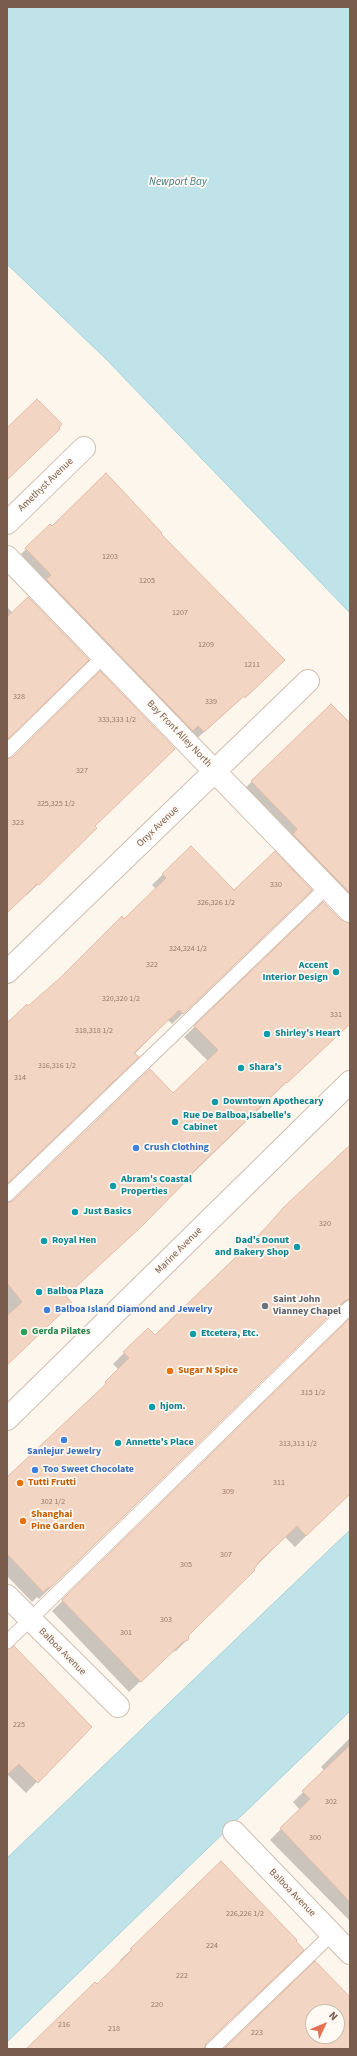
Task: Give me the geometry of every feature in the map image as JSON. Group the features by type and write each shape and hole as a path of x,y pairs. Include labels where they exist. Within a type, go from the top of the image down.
{"street":[{"name":"Amethyst Avenue","path":"7,523 84,448"},
{"name":"Bay Front Alley North","path":"7,557 350,910"},
{"name":"Onyx Avenue","path":"7,972 308,681"},
{"name":"Marine Avenue","path":"7,1419 350,1082"},
{"name":"Balboa Avenue","path":"7,1596 118,1706"},
{"name":"Balboa Avenue","path":"234,1832 350,1953"}],"lane":[{"path":"7,751 103,657"},
{"path":"7,1195 327,888"},
{"path":"7,1642 350,1307"},
{"path":"212,2049 332,1934"}],"water":[{"name":"Newport Bay","path":"7,7 350,7 350,613 106,359 7,264"},
{"path":"350,1530 350,1711 7,2042 7,1858"}],"building":[{"path":"37,399 62,424 59,428 60,429 7,480 7,428"},
{"path":"106,473 162,533 161,534 285,660 245,698 244,696 204,732 198,726 193,731 46,579 51,575 25,548 50,524 52,526"},
{"path":"28,597 89,660 7,740 7,617"},
{"path":"100,671 175,749 95,826 97,828 39,885 37,884 7,913 7,759 13,757"},
{"path":"331,704 350,723 350,893 293,834 297,829 251,781"},
{"path":"191,846 234,890 275,851 312,890 183,1014 179,1010 134,1053 139,1057 7,1184 7,1023 27,1004 28,1006 60,978 122,916 124,919 166,878 162,874"},
{"path":"323,902 341,920 350,923 350,1024 287,1083 286,1082 192,1173 193,1174 142,1226 66,1296 72,1303 7,1365 7,1316 22,1302 7,1283 7,1203 13,1201 150,1069 173,1093 218,1050 194,1026"},
{"path":"350,1145 350,1299 344,1301 50,1588 49,1587 43,1592 7,1554 7,1477 106,1384 105,1382 129,1358 123,1352 148,1328 155,1335 261,1233 284,1207"},
{"path":"350,1318 350,1494 306,1536 297,1526 259,1562 254,1569 255,1570 189,1635 188,1640 183,1642 141,1682 62,1600"},
{"path":"14,1646 92,1727 38,1783 19,1764 7,1775 7,1650"},
{"path":"350,1745 350,1902 280,1828 310,1799 302,1791"},
{"path":"221,1861 297,1940 296,1941 304,1950 206,2043 204,2049 26,2049 95,1982 97,1984 132,1950 130,1949"},
{"path":"315,1961 350,1997 350,2049 224,2049"}],"place":[{"name":"Accent Interior Design","path":"336,972"},
{"name":"Shirley's Heart","path":"267,1034"},
{"name":"Shara's","path":"241,1068"},
{"name":"Downtown Apothecary","path":"215,1102"},
{"name":"Rue De Balboa,Isabelle's Cabinet","path":"175,1122"},
{"name":"Crush Clothing","path":"136,1148"},
{"name":"Abram's Coastal Properties","path":"113,1186"},
{"name":"Just Basics","path":"75,1212"},
{"name":"Royal Hen","path":"44,1241"},
{"name":"Dad's Donut and Bakery Shop","path":"297,1247"},
{"name":"Balboa Plaza","path":"39,1292"},
{"name":"Saint John Vianney Chapel","path":"265,1306"},
{"name":"Balboa Island Diamond and Jewelry","path":"47,1310"},
{"name":"Gerda Pilates","path":"24,1332"},
{"name":"Etcetera, Etc.","path":"193,1334"},
{"name":"Sugar N Spice","path":"170,1371"},
{"name":"hjom.","path":"152,1407"},
{"name":"Sanlejur Jewelry","path":"64,1440"},
{"name":"Annette's Place","path":"118,1443"},
{"name":"Too Sweet Chocolate","path":"35,1470"},
{"name":"Tutti Frutti","path":"20,1483"},
{"name":"Shanghai Pine Garden","path":"23,1521"}]}
